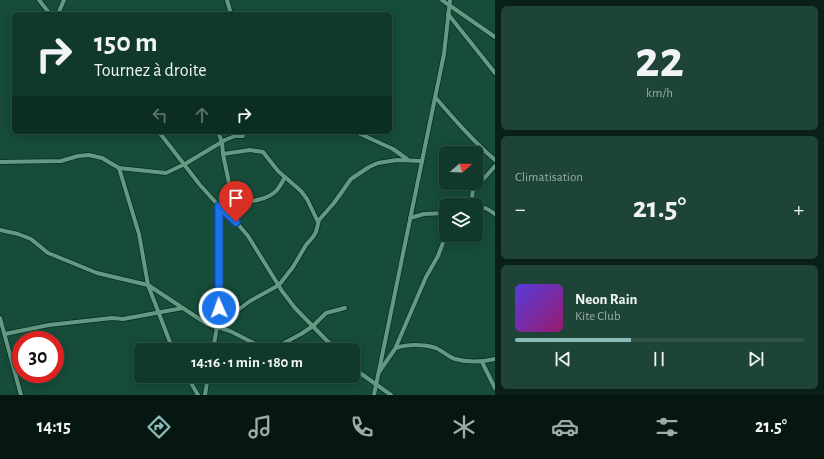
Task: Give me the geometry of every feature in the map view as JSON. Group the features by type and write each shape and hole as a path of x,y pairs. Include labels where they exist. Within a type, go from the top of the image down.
{"street":[{"path":"38,0 48,12"},
{"path":"59,12 64,0"},
{"path":"227,0 230,12"},
{"path":"444,1 450,2 495,37"},
{"path":"374,395 421,161 436,97 444,54 450,2"},
{"path":"448,14 495,73"},
{"path":"436,97 480,148 495,160"},
{"path":"161,134 200,184 219,206 236,222 254,246 282,291 295,308 329,343"},
{"path":"219,134 222,142 231,204 236,222"},
{"path":"360,134 393,150 407,160"},
{"path":"0,162 61,161 78,156 89,155 102,158 119,168 166,173 185,164 222,142 235,136 243,136"},
{"path":"215,147 223,154 250,150 263,152 278,172 301,191 307,199 318,222"},
{"path":"218,321 230,316 250,301 279,285 316,232 318,220 334,203 351,179 378,163 407,160 421,161"},
{"path":"472,198 473,191 495,166"},
{"path":"119,168 139,234 148,285 170,343"},
{"path":"231,204 253,201 276,192 285,177"},
{"path":"214,343 218,321 219,206"},
{"path":"483,208 495,214"},
{"path":"410,218 424,214 439,213"},
{"path":"0,230 31,239 48,253 97,273 148,285 207,324 235,333 254,343"},
{"path":"378,374 396,349 426,277 438,256 443,242"},
{"path":"5,334 49,325 112,318 123,319 184,308"},
{"path":"284,343 313,326 326,313 345,308"},
{"path":"0,318 21,395"},
{"path":"396,349 405,345 429,347 435,348 455,359 482,362 495,358"},
{"path":"482,362 495,388"},
{"path":"360,373 391,395"},
{"path":"191,383 198,395"},
{"path":"205,395 207,383"}],"route":[{"path":"219,308 219,206 236,222"}]}
